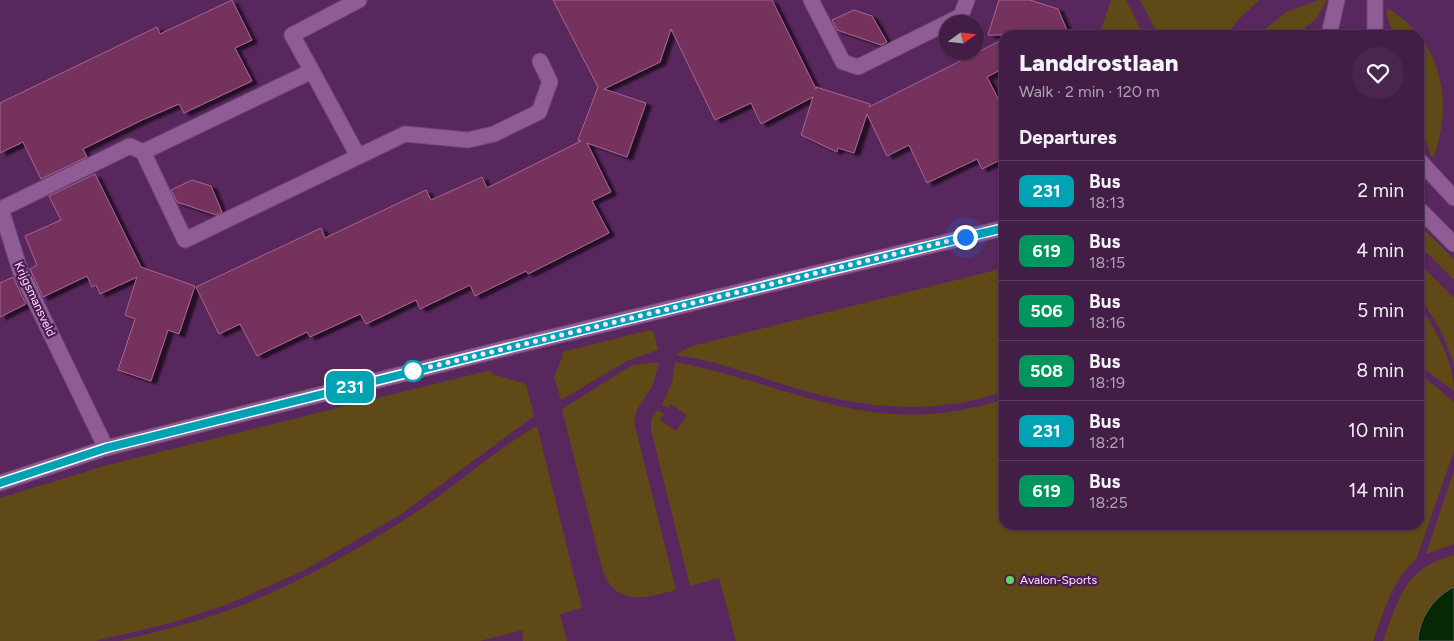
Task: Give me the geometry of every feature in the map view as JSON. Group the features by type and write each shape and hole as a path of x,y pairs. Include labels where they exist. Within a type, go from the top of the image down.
{"street":[{"path":"358,0 292,34 358,156"},
{"path":"810,0 843,62 858,67 961,16 967,0"},
{"path":"1330,30 1337,0"},
{"path":"1375,0 1375,30"},
{"path":"143,152 185,240 405,134 468,140 494,134 539,112 550,82 540,62"},
{"name":"Krijgsmansveld","path":"106,448 20,270 4,233 1,209 130,146 143,152 312,71"},
{"path":"1424,165 1454,198"},
{"path":"1424,214 1454,244"},
{"path":"0,483 106,448 560,335 999,229"}],"shaded area":[{"path":"1111,0 1126,0 1141,30 1101,30"},
{"path":"1140,0 1259,0 1237,21 1231,30 1155,30"},
{"path":"1319,0 1327,0 1316,19 1302,30 1264,30 1286,12"},
{"path":"1389,9 1414,30 1392,30 1386,11"},
{"path":"1424,42 1438,73 1442,93 1443,114 1440,135 1434,157 1431,156 1424,136"},
{"path":"1424,230 1454,259 1454,280 1424,250"},
{"path":"1424,268 1454,298 1454,364 1441,331 1424,303"},
{"path":"999,269 999,393 978,399 924,407 898,407 844,400 791,387 719,364 675,355 692,346"},
{"path":"1424,313 1447,357 1454,391 1424,369"},
{"path":"650,330 654,332 658,350 627,361 561,400 554,377 563,355 562,352"},
{"path":"659,362 653,385 637,410 634,422 676,590 645,597 635,597 617,591 609,583 603,572 562,409 632,365"},
{"path":"675,362 836,405 875,412 915,415 958,411 999,400 999,530 1424,530 1424,377 1454,402 1454,451 1416,560 1395,587 1373,641 736,641 719,578 690,586 651,430 651,419 657,410 664,414 660,420 676,431 687,415 671,404 668,408 662,404 672,383"},
{"path":"491,370 492,374 526,384 534,416 400,515 303,571 228,604 171,623 95,641 0,641 0,498 104,466"},
{"path":"537,426 582,608 560,614 567,641 523,641 522,630 480,641 119,641 161,631 229,610 274,592 318,570 362,546 421,509 502,448"},
{"path":"1454,471 1454,544 1426,554"},
{"path":"1454,555 1454,587 1440,596 1429,609 1421,624 1418,641 1383,641 1400,598 1414,576 1437,561"},
{"path":"1454,587 1454,641 1418,641 1421,624 1429,609 1440,596"}],"building":[{"path":"232,0 252,40 235,48 252,81 184,113 179,104 142,120 83,149 87,157 41,179 23,142 0,153 0,103 157,27 160,34"},
{"path":"553,0 772,0 816,89 816,87 870,104 869,107 962,60 984,60 984,49 999,42 999,71 987,77 999,100 999,160 982,169 977,159 927,183 909,145 887,156 867,114 854,153 838,148 837,152 801,135 813,97 761,124 751,103 715,120 671,29 660,62 604,89 646,103 627,157 587,143 611,192 592,201 609,233 528,274 526,271 475,296 470,285 420,309 416,300 366,324 360,314 310,337 307,332 257,356 240,324 219,334 196,287 321,228 325,238 426,190 431,200 482,177 487,188 581,141 578,140 598,87"},
{"path":"999,0 1030,0 1058,9 1067,30 999,30 999,35 988,35"},
{"path":"854,10 872,16 887,42 881,45 837,30 832,20"},
{"path":"95,174 141,267 195,286 179,334 168,330 151,381 118,370 135,319 125,315 137,277 100,294 96,285 92,287 87,276 43,297 30,269 37,265 25,236 61,220 49,196"},
{"path":"192,180 211,186 222,212 216,215 177,202 171,190"},
{"path":"13,277 26,304 0,317 0,283"}],"bus line":[{"name":"231","path":"0,483 106,448 999,229"}],"place":[{"name":"Avalon-Sports","path":"1010,580"}],"route":[{"path":"413,371 965,237"}]}
